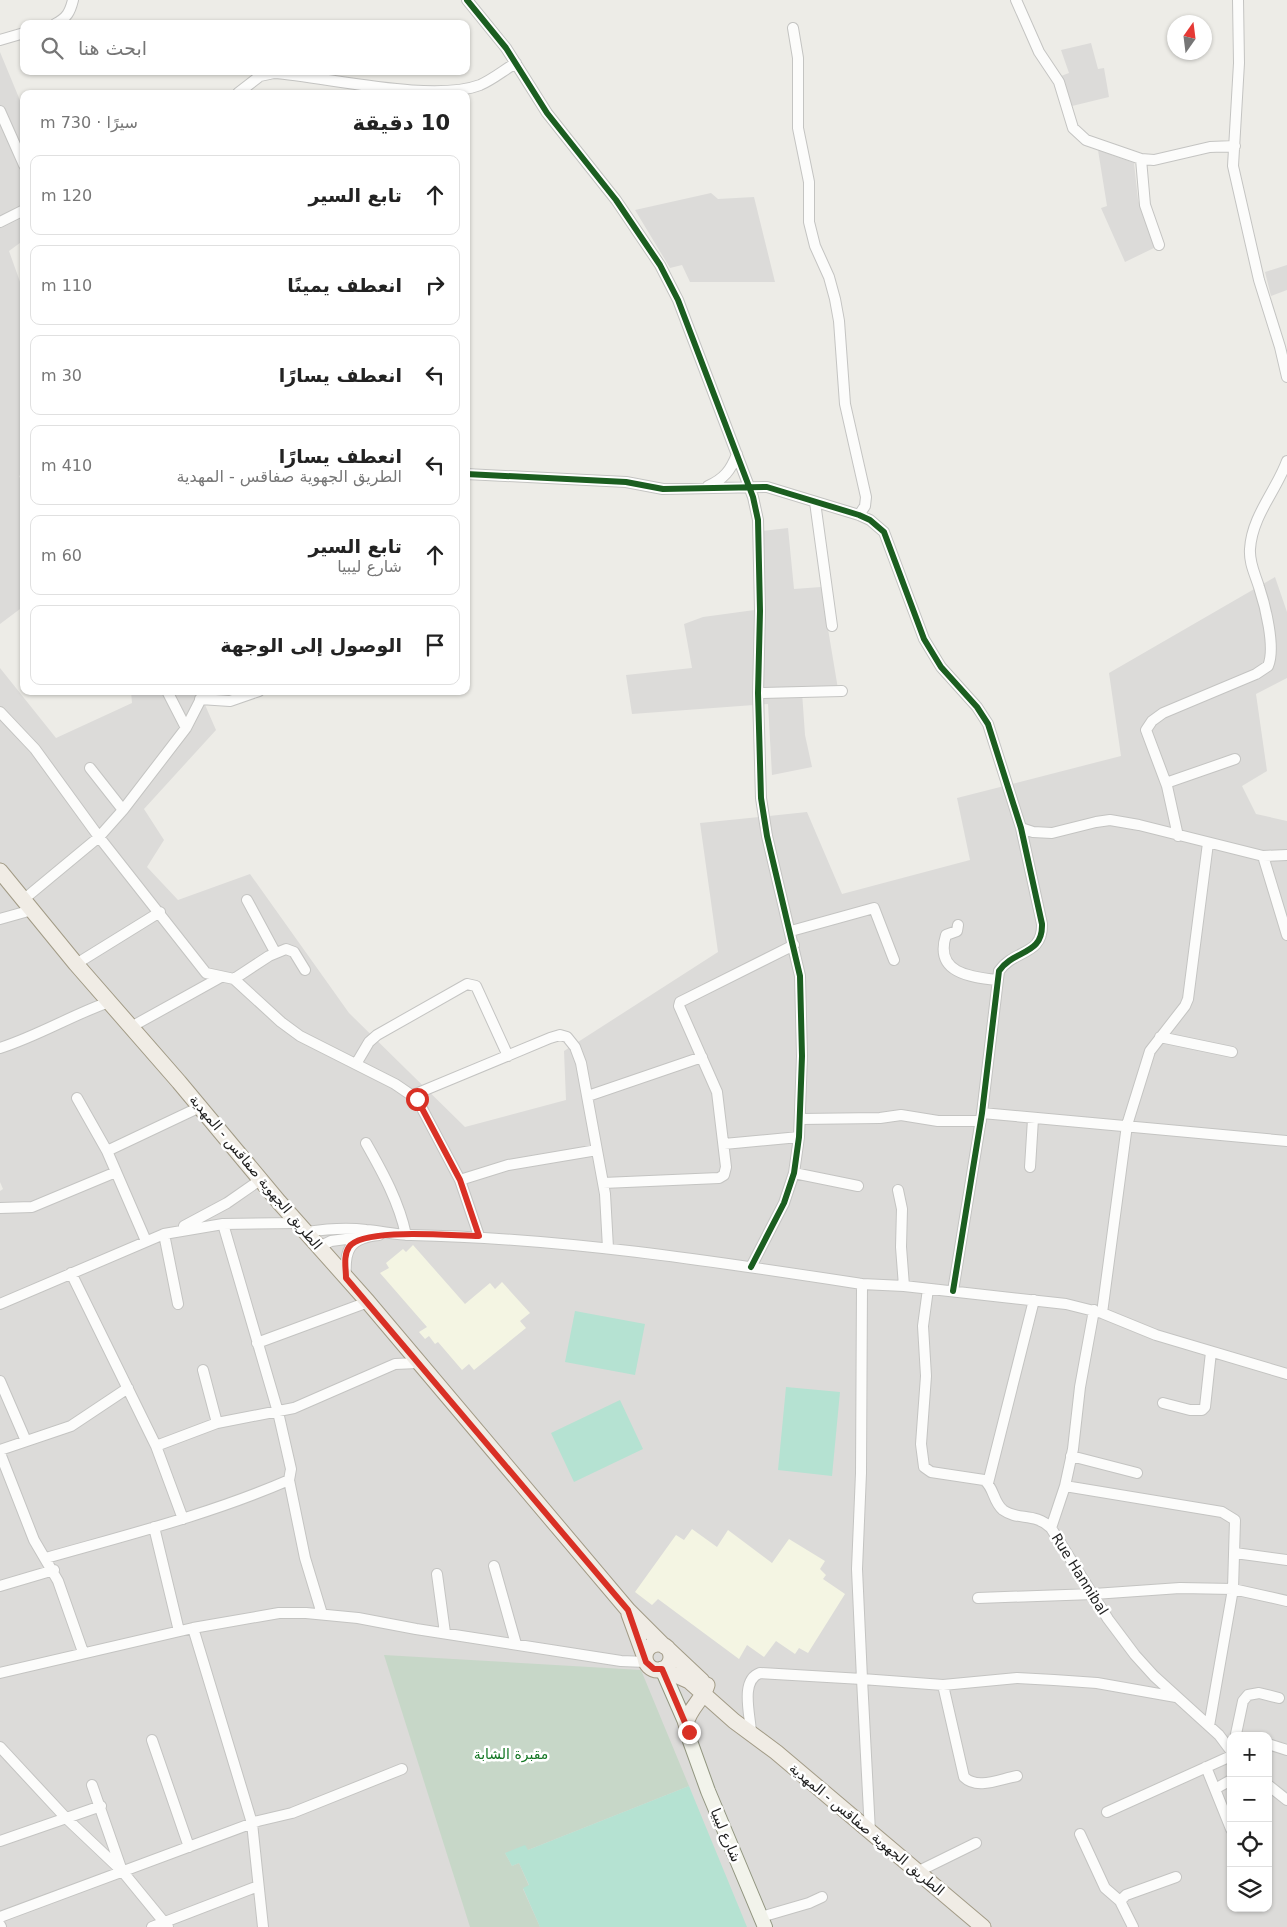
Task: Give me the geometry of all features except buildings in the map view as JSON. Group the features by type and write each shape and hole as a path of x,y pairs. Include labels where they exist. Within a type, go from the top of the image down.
{"main road":[{"name":"الطريق الجهوية صفاقس - المهدية","path":"0,871 76,964 200,1107 260,1180 368,1302 417,1363 628,1610 666,1647 734,1721 751,1732 983,1927"},
{"name":"الطريق الجهوية صفاقس - المهدية","path":"628,1610 652,1664 705,1689"},
{"path":"657,1644 666,1647 670,1660 652,1664 649,1647 657,1644"},
{"name":"شارع ليبيا","path":"652,1664 686,1724 690,1742 763,1922"},
{"name":"شارع ليبيا","path":"652,1664 680,1729 690,1742"},
{"path":"686,1724 691,1709 705,1689"}],"street":[{"path":"63,20 70,12 73,0"},
{"path":"466,0 506,48 554,122 616,200 660,265 678,300 753,497 758,520 760,611 758,692 761,798 767,836 794,945 801,990 800,1119 794,1173 784,1203 751,1267"},
{"path":"1016,0 1039,52 1059,82 1073,128 1080,136 1095,144 1141,159 1161,159 1210,147 1234,146"},
{"path":"1238,0 1239,63 1234,166 1259,280 1280,347 1287,377"},
{"path":"793,28 798,58 798,128 809,182 809,222 815,246 832,287 839,321 845,404 866,497 865,506 859,515"},
{"path":"0,40 20,34"},
{"path":"455,90 480,85 516,63"},
{"path":"242,90 264,75"},
{"path":"298,75 426,90"},
{"path":"0,111 20,156"},
{"path":"1141,159 1145,206 1159,245"},
{"path":"0,222 20,212"},
{"path":"705,488 719,481 732,469 737,454"},
{"path":"1178,836 1166,783 1146,730 1163,713 1265,669 1271,660 1271,648 1263,603 1250,560 1250,550 1263,505 1287,462"},
{"path":"470,474 626,482 663,489 767,487 859,515 870,520 884,532 924,639 942,667 977,707 988,724 1020,828 1043,934 1036,946 1003,965 997,980 982,1117 953,1291"},
{"path":"815,502 832,626"},
{"path":"758,692 842,691"},
{"path":"170,695 186,728"},
{"path":"0,919 27,905 99,837 123,810 186,728 203,695 230,701 247,695"},
{"path":"0,712 35,749 99,837 160,912 206,973 234,979 281,1022 300,1036 413,1095 423,1106 460,1180 479,1236"},
{"path":"1166,783 1234,760"},
{"path":"90,768 123,810"},
{"path":"1020,828 1042,834 1110,820 1138,825 1263,856 1287,855"},
{"path":"1051,1528 1065,1486 1071,1456 1080,1387 1098,1311 1128,1125 1150,1051 1185,1006 1188,999 1208,843"},
{"path":"1263,856 1287,936"},
{"path":"247,900 275,952"},
{"path":"791,931 874,908 894,960"},
{"path":"76,964 160,912"},
{"path":"958,925 957,931 946,935 944,943 945,958 954,971 975,977 997,980"},
{"path":"603,1183 719,1178 726,1171 717,1092 679,1006 680,1002 794,945"},
{"path":"234,979 275,952 286,949 292,950 305,970"},
{"path":"131,1027 221,977"},
{"path":"356,1064 369,1042 377,1035 467,984 472,983 476,986 508,1056"},
{"path":"0,1048 16,1043 83,1011 109,1002"},
{"path":"413,1095 556,1036 567,1036 576,1047 588,1096 603,1183 608,1248"},
{"path":"1160,1037 1232,1052"},
{"path":"588,1096 702,1058"},
{"path":"77,1098 107,1151 146,1241"},
{"path":"107,1151 200,1107"},
{"path":"800,1119 880,1118 901,1115 938,1121 982,1117 1033,1118 1128,1125 1287,1141"},
{"path":"1030,1167 1033,1118"},
{"path":"724,1144 799,1136"},
{"path":"366,1143 387,1180 402,1214 406,1235"},
{"path":"460,1180 508,1165 597,1150"},
{"path":"0,1208 32,1207 116,1172"},
{"path":"794,1173 858,1186"},
{"path":"175,1231 227,1203 260,1180"},
{"path":"898,1190 902,1209 900,1246 904,1286"},
{"path":"223,1224 278,1412 291,1469 289,1480 305,1558 322,1614"},
{"path":"0,1304 146,1241 175,1231 223,1224 345,1228 388,1234 479,1236 608,1248 862,1284 904,1286 1034,1300 1098,1311 1156,1335 1287,1374"},
{"path":"164,1234 178,1304"},
{"path":"319,1247 331,1241 388,1234"},
{"path":"346,1278 346,1253 350,1245 369,1236"},
{"path":"71,1273 156,1446 183,1519"},
{"path":"862,1284 861,1473 857,1569 870,1832"},
{"path":"928,1289 923,1326 926,1376 922,1420 922,1463 931,1472 988,1482 1034,1300"},
{"path":"257,1344 368,1302"},
{"path":"1163,1403 1190,1410 1202,1410 1205,1407 1211,1352"},
{"path":"156,1446 217,1423 294,1408 395,1364 417,1363"},
{"path":"203,1370 217,1423"},
{"path":"0,1381 26,1441"},
{"path":"83,1652 54,1570 34,1540 0,1452 71,1426 128,1388"},
{"path":"1071,1456 1137,1473"},
{"path":"46,1558 183,1519 254,1495 289,1480"},
{"name":"Rue Hannibal","path":"988,1482 997,1505 1005,1512 1034,1517 1044,1521 1051,1528 1108,1619 1135,1655 1154,1676 1219,1735 1227,1746"},
{"path":"1065,1486 1222,1512 1235,1520 1233,1589 1209,1726"},
{"path":"154,1527 179,1631"},
{"path":"1235,1553 1287,1560"},
{"path":"494,1566 516,1644"},
{"path":"0,1586 54,1570"},
{"path":"437,1574 445,1633"},
{"path":"978,1598 1094,1594 1180,1588 1233,1589 1287,1601"},
{"path":"0,1673 179,1631 279,1613 322,1614 620,1661 652,1664"},
{"path":"193,1628 252,1823 263,1927"},
{"path":"751,1732 749,1682 753,1676 760,1673 943,1685 1017,1678 1054,1680 1097,1684 1179,1697"},
{"path":"943,1685 964,1777 969,1782 977,1784 1017,1776"},
{"path":"1240,1732 1243,1701 1248,1695 1259,1694 1279,1698"},
{"path":"1219,1735 1227,1735"},
{"path":"152,1740 189,1847"},
{"path":"1272,1745 1287,1750"},
{"path":"1,1749 66,1818 123,1872 167,1925"},
{"path":"1107,1812 1227,1758"},
{"path":"1206,1767 1228,1822"},
{"path":"0,1917 252,1823 292,1813 402,1770"},
{"path":"1215,1789 1227,1782"},
{"path":"92,1785 123,1872"},
{"path":"1272,1788 1287,1800"},
{"path":"0,1841 101,1806"},
{"path":"1080,1834 1105,1888 1120,1901 1133,1927"},
{"path":"917,1872 976,1843"},
{"path":"1120,1901 1126,1895 1176,1877"},
{"path":"152,1927 167,1925 258,1886"},
{"path":"763,1922 822,1897"}],"shaded area":[{"path":"1091,43 1098,69 1104,68 1109,97 1072,106 1061,76 1069,73 1061,50"},
{"path":"0,52 20,100 20,243 9,251 20,282 20,609 0,624"},
{"path":"1098,150 1134,163 1138,200 1156,247 1125,262 1101,208 1107,206"},
{"path":"711,193 718,199 754,197 775,282 690,282 682,265 670,268 635,210"},
{"path":"1287,265 1287,290 1271,296 1265,272"},
{"path":"788,528 794,589 821,587 838,689 802,692 805,735 812,767 772,775 768,704 632,714 626,675 692,668 684,624 703,617 762,609 762,531"},
{"path":"1275,577 1287,612 1287,678 1256,694 1267,771 1242,786 1256,814 1287,821 1287,1927 0,1927 0,1191 3,1189 0,1182 0,668 56,738 132,703 131,695 201,695 216,730 144,809 164,840 147,867 178,900 250,874 349,1013 465,1127 566,1100 564,1051 718,952 700,823 807,812 842,894 970,860 957,798 1121,756 1109,673"},
{"path":"413,1245 465,1304 490,1283 495,1289 502,1282 530,1313 520,1321 526,1328 474,1370 469,1364 462,1370 438,1342 435,1344 429,1336 425,1339 419,1332 427,1327 380,1273 389,1268 386,1263 403,1249 406,1252"},
{"path":"692,1529 717,1547 728,1530 772,1563 789,1539 825,1561 820,1569 826,1575 823,1579 845,1594 808,1653 799,1648 795,1654 776,1641 764,1657 747,1645 739,1659 658,1599 652,1605 635,1592 676,1535 684,1540"}],"green space":[{"path":"575,1311 645,1324 635,1375 565,1362"},
{"path":"786,1387 840,1392 832,1476 778,1470"},
{"path":"620,1400 643,1449 574,1482 551,1433"},
{"name":"مقبرة الشابة","path":"384,1655 641,1670 689,1786 528,1850 505,1853 512,1866 519,1863 529,1886 523,1889 540,1927 470,1927"},
{"path":"689,1786 747,1927 540,1927 523,1888 529,1885 519,1863 512,1866 505,1853 525,1845 528,1850"}],"cycle path":[{"path":"467,0 506,48 547,113 616,200 660,265 678,300 753,497 758,520 760,611 758,693 761,798 767,836 800,976 802,1056 799,1137 794,1173 784,1203 751,1267"},
{"path":"470,474 626,482 663,489 767,487 859,515 870,520 884,532 924,639 941,667 977,707 988,724 1021,828 1042,924 1038,942 1005,964 999,971 982,1113 953,1291"}],"route":[{"path":"417,1099 423,1106 460,1180 479,1236 388,1234 369,1236 350,1245 345,1260 346,1278 628,1610 646,1662 654,1669 662,1669 689,1732"}]}
